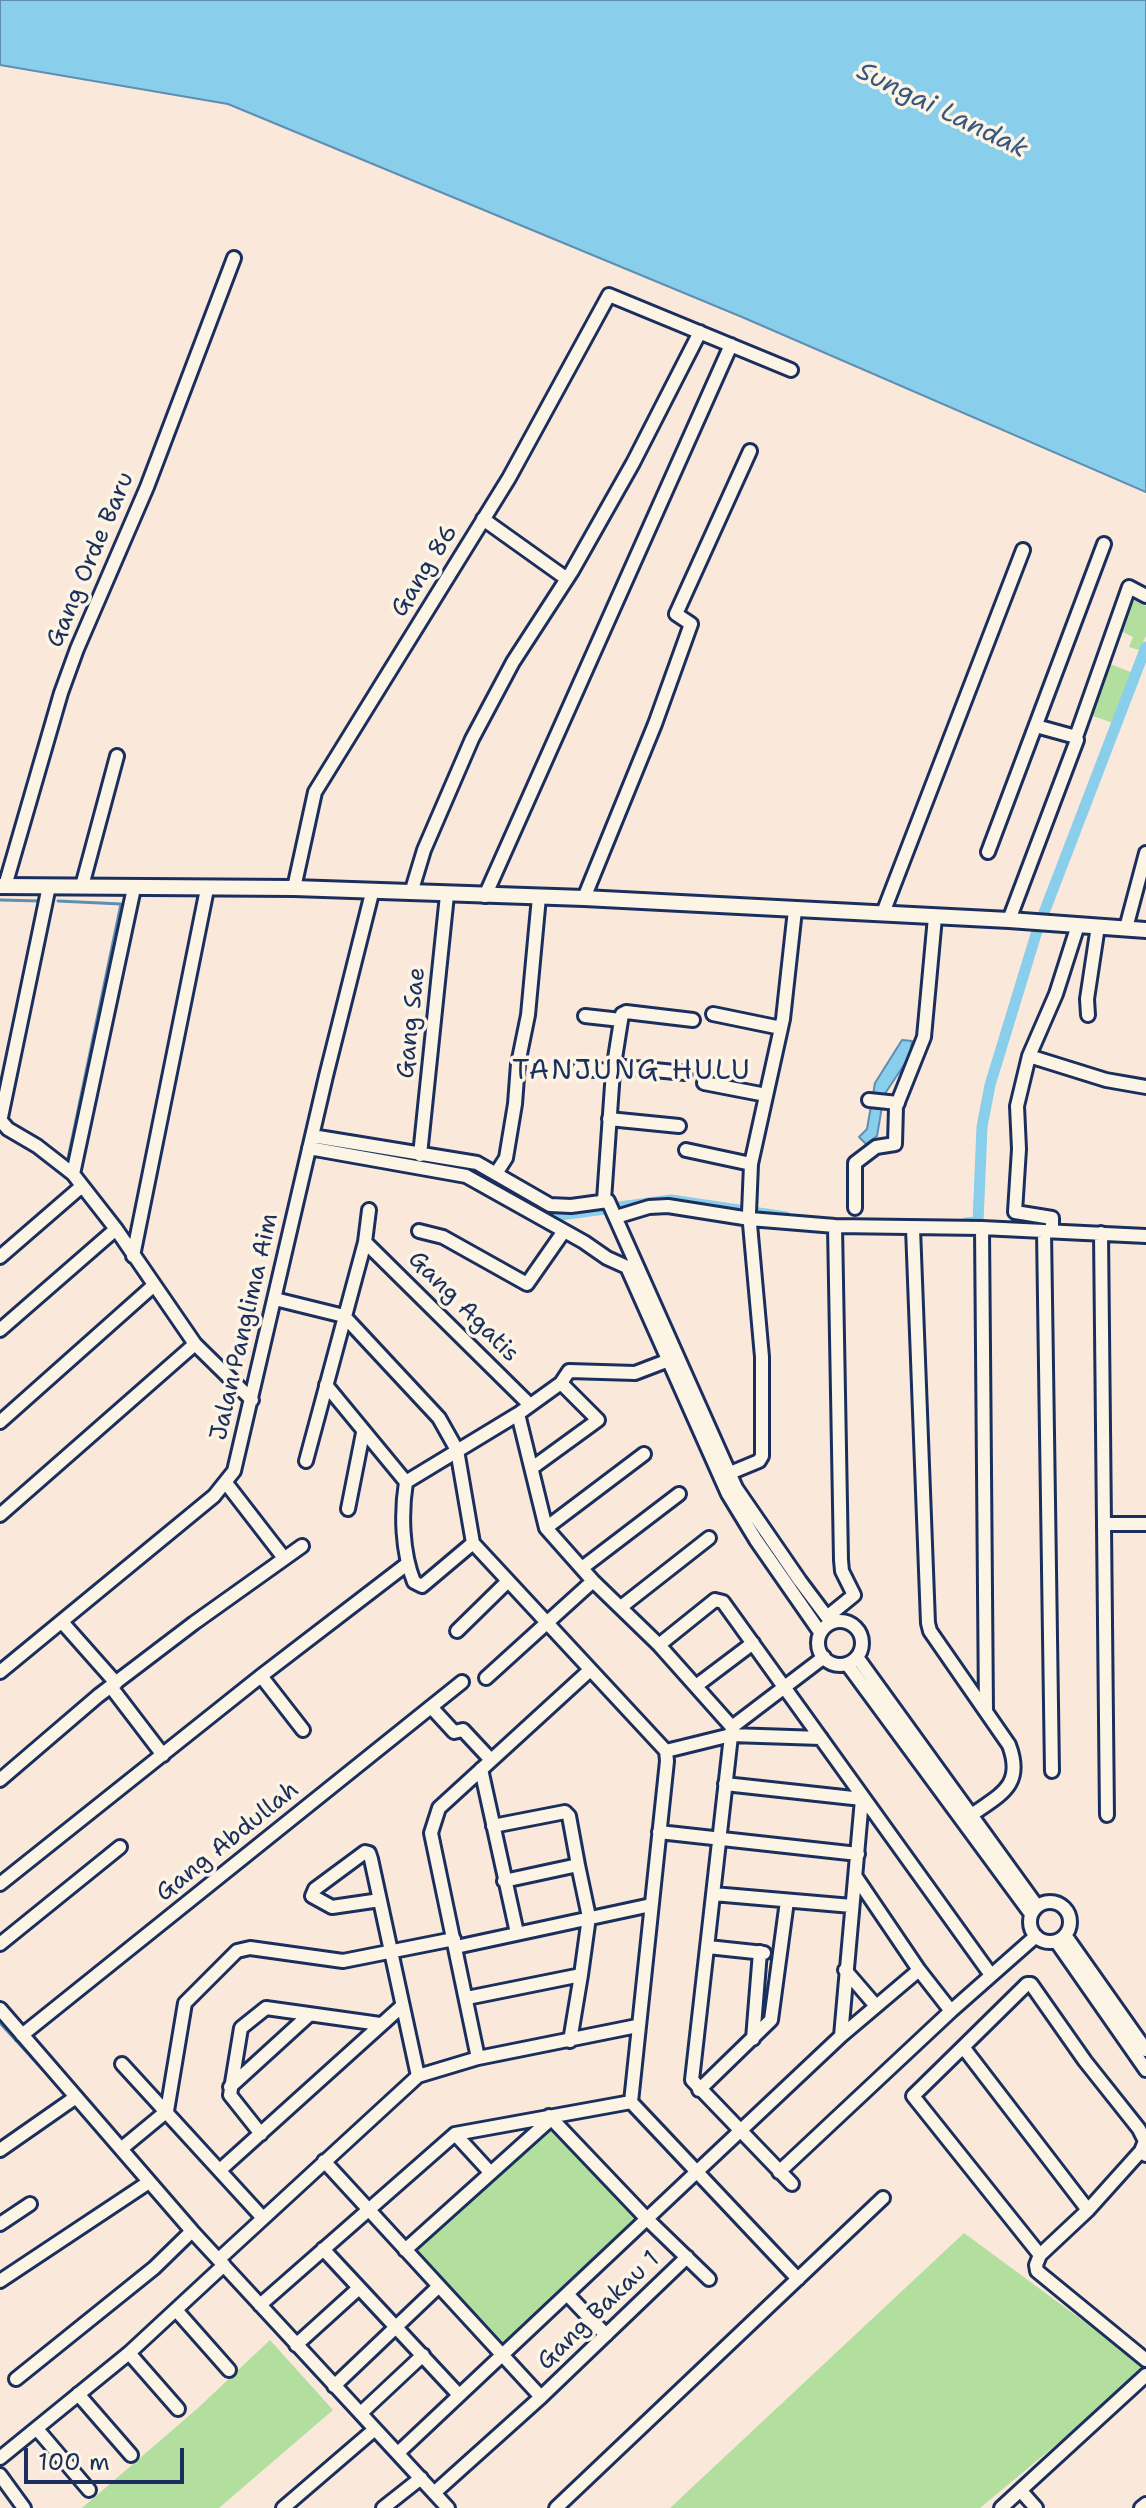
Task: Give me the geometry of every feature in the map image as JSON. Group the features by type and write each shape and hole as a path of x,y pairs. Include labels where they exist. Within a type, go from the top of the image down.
{"main road":[{"path":"3,886 207,889 294,883 372,893 584,898 1146,930"}],"street":[{"name":"Gang Orde Baru","path":"3,886 66,678 147,487 234,258"},
{"name":"Gang 86","path":"294,883 315,792 509,478 609,295 700,332"},
{"path":"411,893 424,850 472,739 513,662 567,579 652,429 700,332 791,370"},
{"path":"485,896 731,345"},
{"path":"584,898 655,724 691,624 676,614 750,451"},
{"path":"483,519 567,579"},
{"path":"988,852 1104,544"},
{"path":"883,913 1023,550"},
{"path":"1009,920 1076,744 1129,587 1146,596"},
{"path":"1036,726 1076,737"},
{"path":"82,886 117,756"},
{"path":"1126,928 1146,853"},
{"path":"49,886 0,1122 73,1174 116,1229 195,1344 252,1400"},
{"path":"73,1174 134,888"},
{"path":"133,1256 207,889"},
{"name":"Jalan Panglima Aim","path":"0,1672 200,1508 234,1471 310,1142 372,893"},
{"name":"Gang Sae","path":"420,1155 447,895"},
{"path":"497,1172 506,1158 515,1104 518,1064 528,1015 539,897"},
{"path":"730,1473 759,1461 762,1456 762,1357 749,1211 751,1164 781,1028 795,910"},
{"path":"855,1208 855,1163 876,1147 895,1144 898,1103 924,1037 935,917"},
{"path":"1052,1771 1048,1231 1052,1218 1015,1212 1019,1149 1017,1106 1029,1056 1056,994 1078,925"},
{"path":"1088,1015 1088,992 1098,926"},
{"path":"693,1020 622,1014 609,1119 611,1208 669,1360 728,1494 820,1632"},
{"path":"713,1014 781,1028"},
{"path":"585,1016 621,1020"},
{"path":"1029,1056 1106,1080 1146,1087"},
{"path":"579,1069 685,1073"},
{"path":"704,1083 766,1095"},
{"path":"869,1100 898,1103"},
{"path":"609,1119 679,1126"},
{"path":"310,1142 477,1163 550,1205 611,1208 668,1206 749,1211 835,1226 982,1228 1146,1236"},
{"path":"310,1142 466,1176 607,1258 632,1264"},
{"path":"686,1150 751,1164"},
{"path":"0,1257 82,1186"},
{"path":"306,1461 365,1242 369,1210"},
{"path":"632,1264 749,1510 831,1619 844,1621 858,1629 862,1645 852,1660 834,1664 824,1657 818,1640 820,1632 831,1619 854,1595 842,1571 841,1560 835,1226"},
{"path":"913,1228 928,1623 930,1631 1009,1745 1014,1771 1009,1788 973,1814"},
{"path":"982,1228 986,1710"},
{"path":"0,1330 116,1229"},
{"path":"419,1231 443,1237 527,1284 564,1231"},
{"path":"1101,1233 1107,1815"},
{"name":"Gang Agatis","path":"365,1242 530,1405"},
{"path":"0,1422 153,1286"},
{"path":"275,1299 344,1316 439,1418 457,1450 473,1543 666,1751 631,2102 798,2279"},
{"path":"0,1515 195,1344"},
{"path":"406,1482 518,1414 561,1383 569,1371 635,1373 669,1360"},
{"path":"532,1468 598,1420 561,1383"},
{"path":"326,1385 406,1482 403,1508 407,1564 414,1582 422,1586 473,1543"},
{"path":"518,1414 546,1528 593,1581 659,1645 731,1731 693,2084 792,2184"},
{"path":"348,1509 363,1433"},
{"path":"546,1528 644,1454"},
{"path":"226,1483 284,1558"},
{"path":"582,1568 679,1494"},
{"path":"1104,1524 1146,1524"},
{"path":"621,1607 709,1538"},
{"path":"0,1780 113,1685 302,1546"},
{"path":"0,1884 407,1564"},
{"path":"457,1631 508,1581"},
{"path":"486,1678 593,1581"},
{"path":"659,1645 715,1600 723,1602 991,1975"},
{"path":"62,1622 113,1685 163,1755"},
{"path":"696,1686 753,1643"},
{"path":"666,1751 731,1731 824,1657"},
{"path":"852,1660 973,1814 1034,1910"},
{"path":"852,1660 1034,1910"},
{"path":"478,2058 432,1826 439,1808 590,1670"},
{"path":"261,1676 303,1730"},
{"name":"Gang Abdullah","path":"22,2035 462,1682"},
{"path":"431,1707 454,1732 463,1730 486,1765 493,1826 517,1933"},
{"path":"731,1731 821,1738"},
{"path":"725,1784 862,1799"},
{"path":"841,2036 862,1799"},
{"path":"493,1826 565,1812 569,1816 589,1917 570,2041"},
{"path":"659,1832 858,1854"},
{"path":"0,1944 120,1847"},
{"path":"380,1900 332,1907 312,1896 315,1889 367,1852 380,1900 393,1953 418,2076"},
{"path":"504,1881 578,1865"},
{"path":"856,1877 951,2011"},
{"path":"713,1894 852,1906"},
{"path":"699,2090 771,2020 787,1901"},
{"path":"1044,1902 1061,1905 1070,1919 1060,1938 1049,1942 1036,1936 1030,1922 1034,1910 1044,1902"},
{"path":"121,2149 167,2111 185,2003 237,1951 250,1948 335,1961 517,1933 651,1905"},
{"path":"779,2172 1036,1936"},
{"path":"1060,1938 1146,2050"},
{"path":"1060,1938 1146,2070"},
{"path":"708,1947 779,1954"},
{"path":"753,2039 760,1952"},
{"path":"845,1970 876,2006"},
{"path":"398,2453 841,2036 919,1970"},
{"path":"467,1998 581,1975"},
{"path":"1040,2255 913,2096 1027,1984 1031,1984 1145,2141 1144,2153 1040,2255 1037,2271 1146,2360"},
{"path":"220,2170 402,2006"},
{"path":"261,2134 232,2099 230,2087 241,2028 266,2008 380,2024"},
{"path":"0,2009 192,2231 448,2508"},
{"path":"230,2087 309,2015"},
{"path":"0,2458 129,2353 176,2310 262,2217 418,2076 478,2058 637,2026"},
{"path":"963,2047 1088,2210"},
{"path":"122,2064 262,2217"},
{"path":"0,2150 76,2097"},
{"path":"260,2305 455,2134 631,2102"},
{"path":"405,2250 550,2117"},
{"name":"Gang Bakau 1","path":"550,2117 709,2279"},
{"path":"455,2134 488,2170 488,2175"},
{"path":"324,2161 541,2397"},
{"path":"0,2281 149,2182"},
{"path":"556,2508 883,2198"},
{"path":"0,2224 30,2204"},
{"path":"16,2379 154,2268 192,2231"},
{"path":"323,2249 459,2395"},
{"name":"Gang Bakau 1","path":"434,2493 541,2397 687,2257"},
{"path":"334,2386 439,2286"},
{"path":"296,2345 359,2288"},
{"path":"567,2294 606,2335"},
{"path":"176,2310 229,2370"},
{"path":"129,2353 178,2409"},
{"path":"361,2413 423,2355"},
{"path":"1001,2508 1146,2375"},
{"path":"78,2394 131,2455"},
{"path":"37,2429 89,2490"},
{"path":"283,2508 375,2429"},
{"path":"0,2475 24,2508"},
{"path":"383,2508 421,2478"},
{"path":"1021,2491 1036,2508"},
{"path":"1141,2508 1146,2504"}],"green space":[{"path":"1131,599 1146,606 1146,636 1139,650 1129,647 1133,637 1121,631"},
{"path":"1108,663 1133,673 1113,723 1090,715"},
{"path":"551,2124 641,2220 502,2348 411,2251"},
{"path":"964,2233 1146,2370 980,2508 670,2508"},
{"path":"270,2340 333,2410 219,2508 82,2508 198,2408"}],"water":[{"name":"Sungai Landak","path":"0,0 1146,0 1146,492 742,317 228,104 0,65"},
{"path":"902,1040 912,1041 910,1056 884,1095 877,1136 866,1144 859,1137 867,1129 875,1083"}],"waterway":[{"path":"966,1223 978,1222 982,1127 990,1085 1037,931 1146,647"},
{"path":"0,900 41,901"},
{"path":"58,901 121,904 67,1163"},
{"path":"453,1168 470,1171 553,1216 671,1200 786,1217"},
{"path":"0,2023 65,2094"},
{"path":"74,2105 138,2179"},
{"path":"149,2192 182,2229"},
{"path":"194,2242 213,2263"},
{"path":"225,2276 363,2427"},
{"path":"375,2440 412,2480"},
{"path":"418,2485 435,2502"}],"district":[{"name":"TANJUNG HULU","path":"632,1072"}]}
